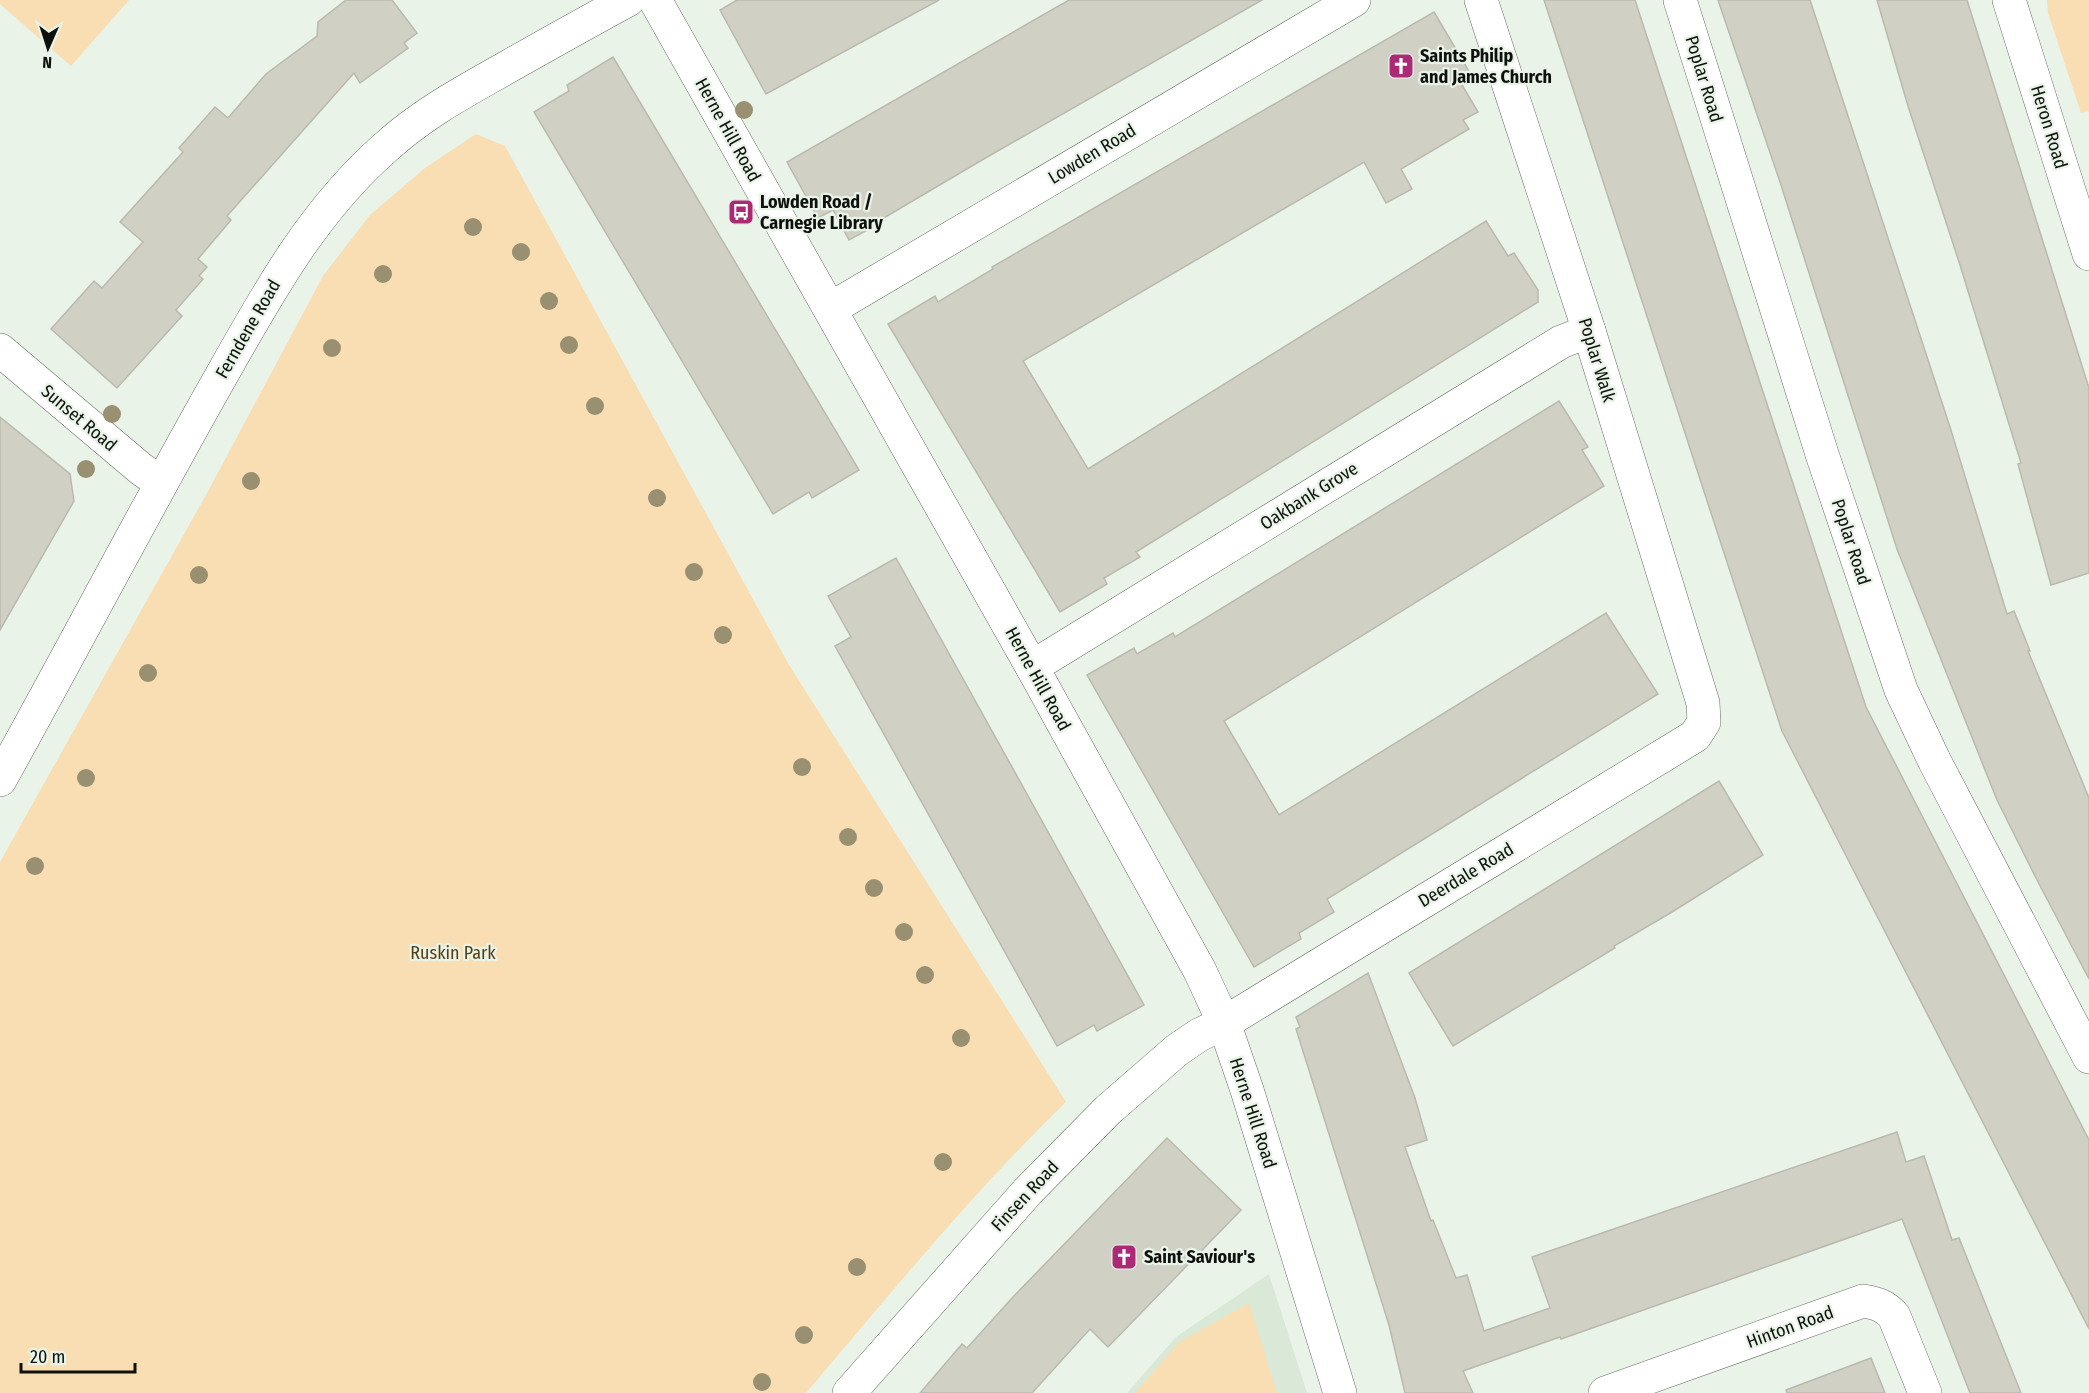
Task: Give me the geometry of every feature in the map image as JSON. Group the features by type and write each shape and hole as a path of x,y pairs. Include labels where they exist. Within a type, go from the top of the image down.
{"street":[{"name":"Ferndene Road","path":"0,780 160,483 280,274 320,215 384,148 414,123 455,97 628,0"},
{"name":"Herne Hill Road","path":"655,0 1032,668 1200,971 1224,1023 1340,1393"},
{"name":"Lowden Road","path":"830,309 1354,0"},
{"name":"Poplar Walk","path":"1481,0 1588,330 1703,703 1704,722"},
{"name":"Poplar Road","path":"1680,0 1822,454 1901,690 1934,760 2089,1057"},
{"name":"Heron Road","path":"2009,0 2089,254"},
{"name":"Oakbank Grove","path":"1032,668 1561,342 1588,330"},
{"name":"Sunset Road","path":"0,350 160,483"},
{"name":"Deerdale Road","path":"1224,1023 1695,736 1704,722"},
{"name":"Finsen Road","path":"849,1393 1028,1191 1108,1110 1177,1050 1199,1035 1224,1023"},
{"name":"Hinton Road","path":"1605,1393 1863,1301 1886,1307 1894,1316 1925,1393"}],"shaded area":[{"path":"1269,1274 1307,1393 1127,1393 1176,1337"}],"green space":[{"path":"0,0 129,0 71,66 0,4"},
{"path":"2047,0 2089,0 2089,111 2081,113 2048,13"},
{"name":"Ruskin Park","path":"476,134 505,146 789,665 1066,1102 965,1208 806,1393 0,1393 0,862 206,495 323,276 370,215 425,168"},
{"path":"1249,1303 1277,1393 1135,1393 1179,1342"}],"building":[{"path":"346,0 392,0 417,33 404,43 408,48 360,83 354,73 227,216 231,220 198,259 207,267 199,276 203,279 176,310 182,316 117,388 51,329 94,281 102,288 143,242 120,222 183,152 179,148 215,107 228,118 266,74 317,36 318,22"},
{"path":"737,0 939,0 766,94 720,10"},
{"path":"1069,0 1262,0 982,160 849,240 833,210 818,218 787,162"},
{"path":"1544,0 1635,0 1866,707 2089,1140 2089,1329 1782,731"},
{"path":"1718,0 1810,0 1950,427 2007,614 2014,611 2030,651 2028,651 2089,798 2089,979 1997,800 1897,549 1780,182"},
{"path":"1877,0 1967,0 2089,388 2089,573 2051,585 2018,464 2021,463 1908,106"},
{"path":"1434,12 1473,78 1462,85 1478,112 1463,120 1469,129 1401,169 1412,189 1386,203 1364,162 1023,361 1088,469 1486,221 1508,256 1514,253 1538,290 1538,302 1136,552 1140,557 1104,578 1107,584 1060,612 888,324 935,296 938,302 993,269 992,267"},
{"path":"613,57 859,470 812,498 809,492 773,514 534,112 569,91 567,85"},
{"path":"1559,401 1588,447 1582,450 1604,486 1224,721 1279,815 1606,613 1658,694 1327,899 1334,912 1299,933 1301,939 1254,967 1087,675 1134,648 1137,654 1173,633 1175,637"},
{"path":"0,417 70,474 74,501 0,630"},
{"path":"896,558 1144,1005 1097,1031 1094,1025 1057,1046 835,646 851,637 828,596"},
{"path":"1719,781 1763,855 1453,1046 1409,973"},
{"path":"1368,973 1415,1098 1427,1140 1405,1147 1431,1221 1433,1220 1456,1278 1467,1275 1484,1331 1550,1308 1532,1257 1897,1132 1906,1162 1924,1156 1952,1240 1959,1238 2021,1393 1970,1393 1902,1219 1561,1339 1560,1337 1463,1371 1473,1393 1405,1393 1389,1325 1296,1029 1300,1027 1296,1017"},
{"name":"Saint Saviour's","path":"1167,1138 1241,1210 1108,1347 1090,1329 1032,1393 920,1393 962,1344 967,1348 1013,1297"},
{"path":"1871,1358 1885,1393 1787,1393 1786,1390"}],"place":[{"name":"Saints Philip and James Church","path":"1401,66"},
{"name":"Lowden Road / Carnegie Library","path":"741,212"},
{"name":"Saint Saviour's","path":"1124,1257"}]}
